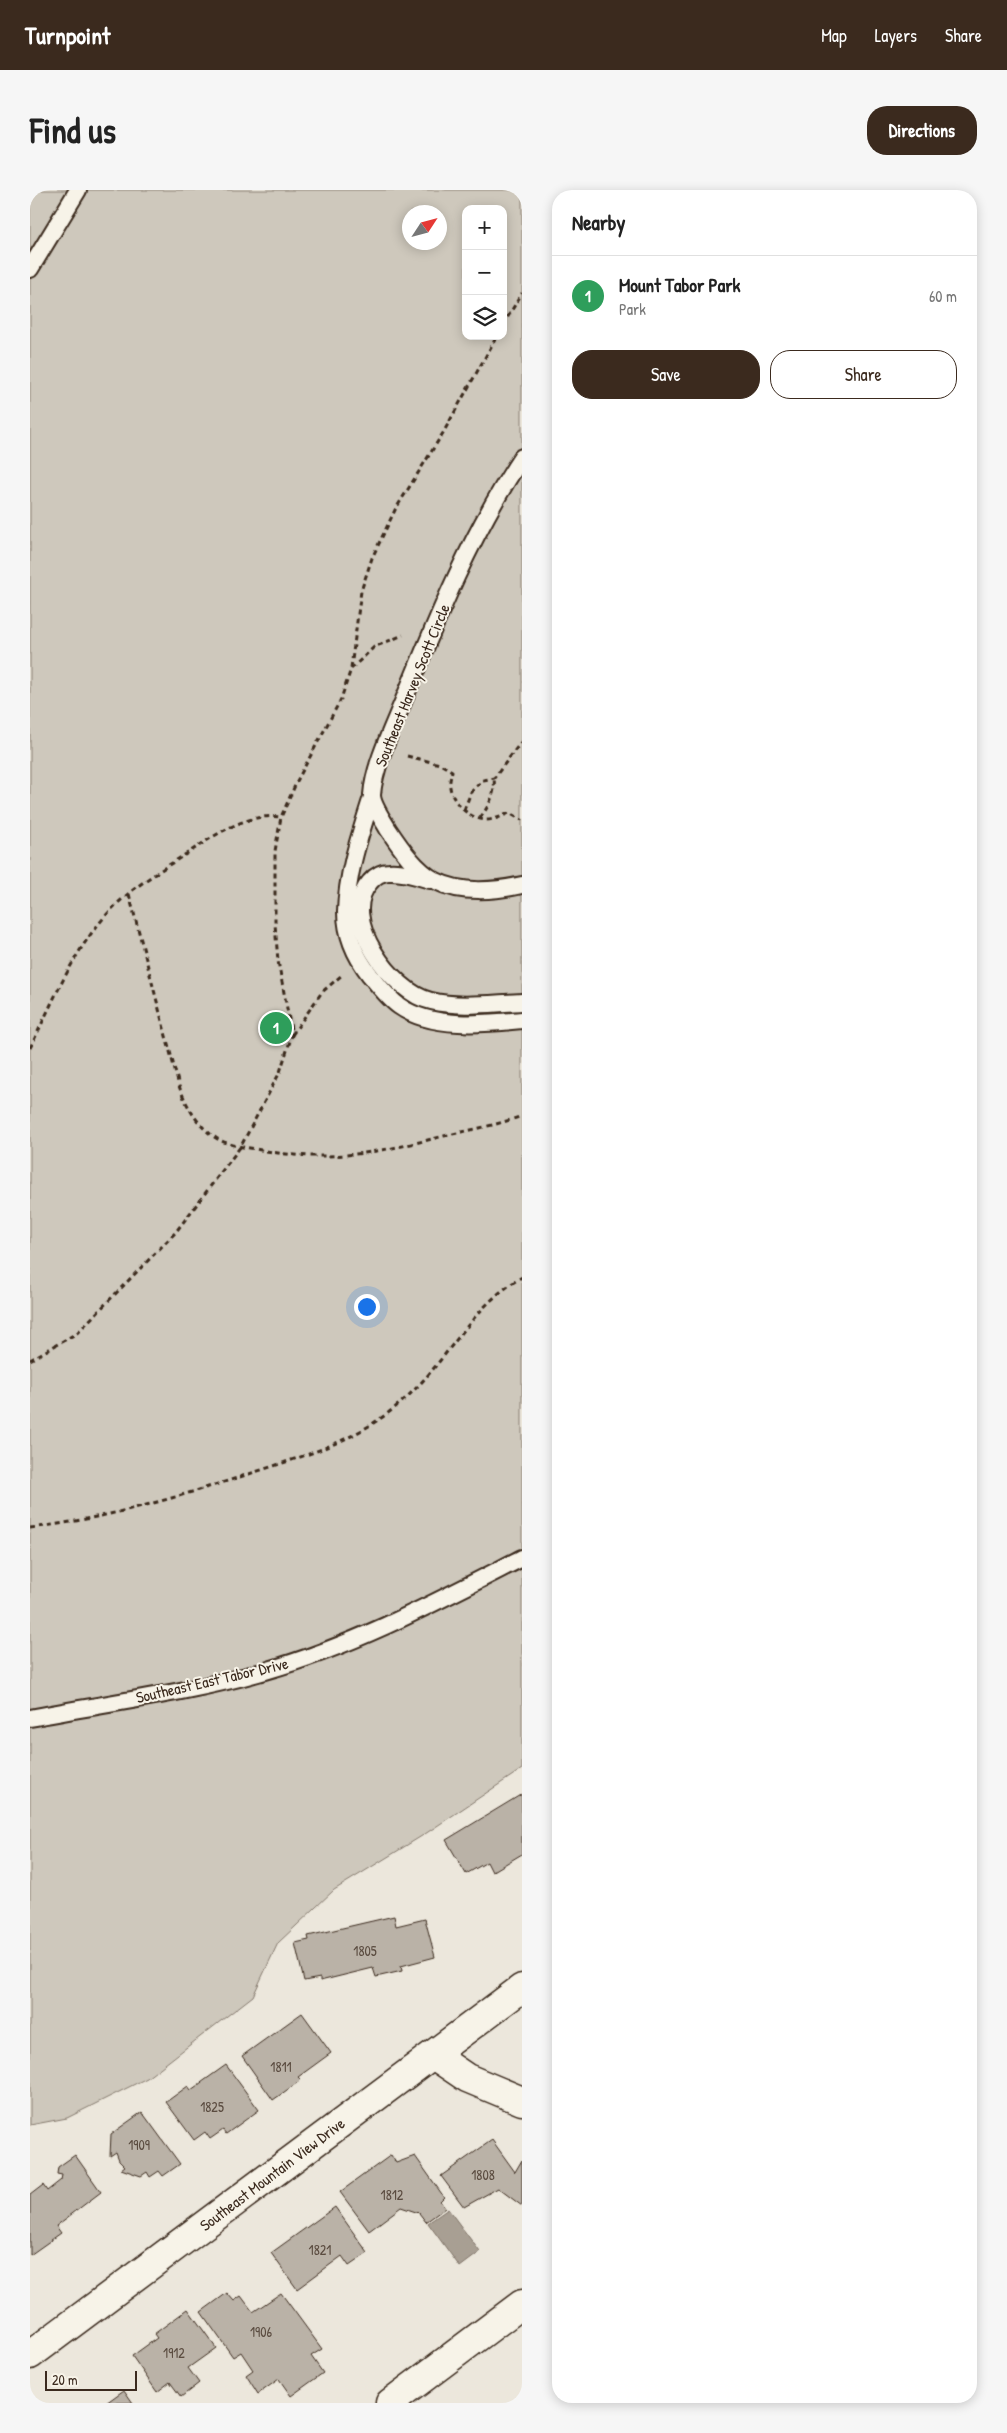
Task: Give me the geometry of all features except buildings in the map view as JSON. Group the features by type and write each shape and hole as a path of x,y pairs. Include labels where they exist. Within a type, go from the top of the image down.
{"street":[{"name":"Southeast Mountain View Drive","path":"30,2355 522,1988"},
{"path":"433,2054 467,2078 522,2101"},
{"path":"400,2400 522,2304"}],"lane":[{"path":"30,268 78,190"},
{"name":"Southeast Harvey Scott Circle","path":"522,457 488,514 458,573 393,727 376,774 372,797 353,856 346,914 350,940 367,971 399,1006 425,1018 466,1022 522,1020"},
{"path":"372,797 383,820 403,851 436,881"},
{"path":"522,885 497,889 473,889 407,874 388,872 374,877 366,887 361,912 363,924 373,952 401,986 431,1001 460,1004 522,1002"},
{"name":"Southeast East Tabor Drive","path":"30,1718 214,1683 265,1671 317,1654 405,1619 522,1558"}],"path":[{"path":"507,319 522,294"},
{"path":"292,1035 278,961 275,924 275,851 281,817 297,781 341,699 351,669 361,592 372,558 395,510 443,432 495,340"},
{"path":"351,669 374,647 404,634"},
{"path":"464,810 472,792 483,780 494,778 522,741"},
{"path":"411,757 440,764 452,771 450,787 454,797 464,810 487,820 509,813 522,820"},
{"path":"480,818 490,805 495,786 494,778"},
{"path":"30,1048 87,941 110,911 129,894 226,830 263,816 281,817"},
{"path":"129,894 184,1100 204,1128 215,1137 227,1143 277,1154 313,1157 362,1155 522,1116"},
{"path":"30,1360 83,1327 175,1233 241,1146 280,1072 292,1035 322,992 347,972"},
{"path":"30,1528 102,1516 167,1501 346,1440 384,1416 408,1396 483,1307 522,1277"}],"shaded area":[{"path":"30,190 522,190 522,1769 425,1834 334,1890 278,1943 253,1996 147,2078 67,2118 30,2125"},
{"path":"448,2209 480,2252 460,2267 428,2223"}],"place":[{"name":"Mount Tabor Park","path":"276,1028"}]}
